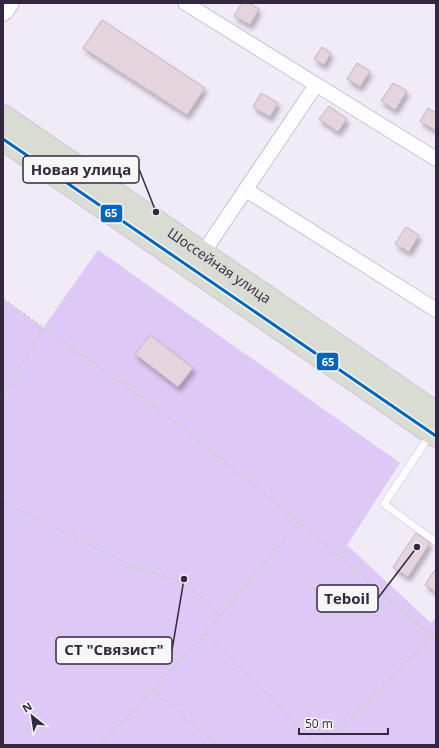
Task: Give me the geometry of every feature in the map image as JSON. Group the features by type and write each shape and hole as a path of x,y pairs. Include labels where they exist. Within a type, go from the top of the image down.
{"highway":[{"name":"Шоссейная улица","path":"3,116 203,254 434,427"},
{"name":"Шоссейная улица","path":"3,139 434,427"}],"street":[{"path":"3,14 12,3"},
{"path":"185,3 436,159"},
{"path":"203,254 316,85"},
{"path":"246,190 436,310"}],"lane":[{"path":"434,427 384,504 436,542"}],"path":[{"path":"3,299 167,415 299,522 436,640"},
{"path":"3,396 43,328"},
{"path":"3,502 70,534 133,567 154,572 179,581 199,595 220,616"},
{"path":"101,745 206,633 299,522"},
{"path":"326,745 436,632"},
{"path":"206,633 319,745"},
{"path":"153,691 217,745"},
{"path":"104,742 107,745"}],"shaded area":[{"path":"98,250 400,463 347,545 431,623 436,617 436,745 3,745 3,299 43,328"}],"building":[{"path":"242,3 249,3 259,9 250,25 234,16"},
{"path":"102,20 205,88 187,115 83,48"},
{"path":"322,47 331,53 324,65 314,59"},
{"path":"357,63 370,71 360,87 347,79"},
{"path":"393,83 407,91 395,110 381,101"},
{"path":"261,93 278,103 270,117 253,107"},
{"path":"329,106 347,119 338,132 319,119"},
{"path":"428,108 436,113 436,131 420,121"},
{"path":"406,227 419,235 409,252 395,244"},
{"path":"150,335 193,368 178,387 135,354"},
{"path":"416,533 430,543 408,577 393,567"},
{"path":"436,568 436,592 425,585"}],"transit line":[{"name":"65","path":"3,139 436,436"}],"place":[{"name":"Новая улица","path":"156,212"},
{"name":"Teboil","path":"417,547"},
{"name":"СТ \"Связист\"","path":"184,579"}]}
